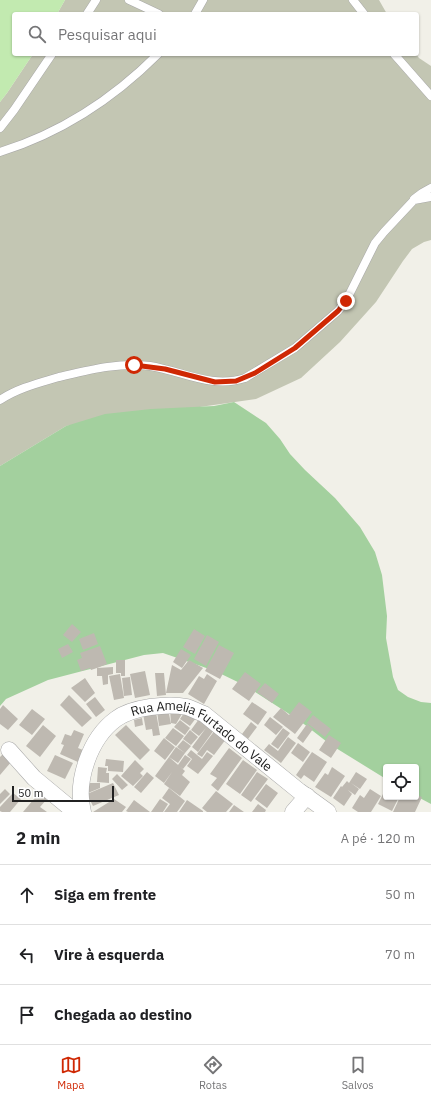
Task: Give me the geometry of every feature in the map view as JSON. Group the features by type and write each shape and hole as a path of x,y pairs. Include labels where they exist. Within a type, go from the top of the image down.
{"street":[{"name":"Rua Amelia Furtado do Vale","path":"83,812 81,804 82,785 88,762 96,742 108,726 116,719 129,712 158,706 178,706 204,714 328,812"},
{"path":"9,750 34,778 75,812"},
{"path":"48,790 70,796 79,791 82,785"},
{"path":"293,812 307,796"}],"lane":[{"path":"88,12 96,0"},
{"path":"129,0 155,12"},
{"path":"196,12 203,0"},
{"path":"352,0 362,12"},
{"path":"0,128 51,56"},
{"path":"0,152 41,138 86,112 131,79 156,56"},
{"path":"396,56 431,96"},
{"path":"0,400 10,393 30,386 97,368 115,366 149,366 215,382 236,381 245,378 295,348 338,311 346,301 375,242 414,200 431,188"},
{"path":"414,200 431,197"}],"shaded area":[{"path":"65,0 379,0 386,12 58,12"},
{"path":"32,56 418,56 431,66 431,240 412,249 376,302 340,342 301,378 256,399 66,426 0,466 0,102"}],"green space":[{"path":"0,0 65,0 58,12 12,12 12,56 32,56 0,102"},
{"path":"234,402 266,423 280,439 290,454 335,498 360,527 375,552 382,575 387,616 386,638 393,677 398,690 408,697 421,702 431,703 431,804 419,798 419,764 383,764 383,777 331,745 300,721 246,686 215,671 163,653 144,655 48,680 6,699 0,706 0,466 66,426 105,414 151,409 214,406"}],"building":[{"path":"72,624 81,632 72,642 63,635"},
{"path":"194,629 205,636 195,654 183,647"},
{"path":"94,633 98,644 83,650 79,639"},
{"path":"207,635 219,642 206,666 194,659"},
{"path":"68,644 73,652 62,658 58,649"},
{"path":"219,645 234,653 220,679 205,671"},
{"path":"100,646 107,664 91,670 90,668 81,671 77,660 82,658 80,653"},
{"path":"181,649 191,655 182,668 173,662"},
{"path":"116,660 125,660 125,676 121,676 121,673 116,673"},
{"path":"189,660 203,668 183,693 166,693 172,665 181,670"},
{"path":"113,667 113,674 108,675 108,684 103,685 102,676 97,676 97,668"},
{"path":"145,671 150,695 135,698 130,674"},
{"path":"245,672 261,684 249,701 232,689"},
{"path":"155,673 164,673 166,695 157,696"},
{"path":"120,674 124,698 114,700 109,676"},
{"path":"207,674 217,681 204,704 188,694 199,676 204,679"},
{"path":"130,677 132,695 124,696 122,678"},
{"path":"85,678 95,693 85,702 71,688"},
{"path":"265,683 279,694 272,703 257,692"},
{"path":"69,695 92,718 82,727 60,705"},
{"path":"95,697 105,710 96,717 86,704"},
{"path":"252,702 267,712 258,725 243,714"},
{"path":"299,702 312,712 295,734 273,717 281,708 289,715"},
{"path":"3,705 18,719 8,730 0,724 0,709"},
{"path":"32,709 45,719 32,735 19,725"},
{"path":"168,709 171,724 159,726 157,711"},
{"path":"170,710 183,712 176,724 171,723"},
{"path":"186,710 196,718 190,726 180,719"},
{"path":"156,712 160,735 153,736 152,729 146,730 143,714"},
{"path":"313,715 331,729 325,737 307,723"},
{"path":"270,717 283,727 276,735 264,725"},
{"path":"142,718 143,725 135,727 134,720"},
{"path":"199,719 214,730 198,752 192,747 206,728 199,736 191,730"},
{"path":"180,720 190,728 185,735 174,727"},
{"path":"251,722 257,727 248,739 242,734"},
{"path":"307,724 313,729 303,743 297,738"},
{"path":"43,725 56,736 40,757 26,746"},
{"path":"126,725 150,750 140,760 115,735"},
{"path":"173,728 184,736 176,746 165,738"},
{"path":"283,728 290,733 278,749 271,744"},
{"path":"74,730 84,734 78,748 83,750 78,762 60,754 64,745 61,744 65,734 71,736"},
{"path":"190,730 198,737 191,745 183,739"},
{"path":"215,730 226,739 214,755 207,750 202,757 197,754"},
{"path":"329,735 341,743 331,758 319,750"},
{"path":"288,737 296,743 281,763 264,750 269,744 278,751"},
{"path":"164,738 175,747 165,760 154,751"},
{"path":"183,740 191,746 185,753 177,747"},
{"path":"298,743 310,752 303,762 291,753"},
{"path":"176,747 185,753 178,763 169,757"},
{"path":"229,748 242,758 218,791 211,785 217,778 210,774"},
{"path":"191,750 202,759 207,752 213,756 198,774 187,766 192,759 187,755"},
{"path":"312,752 327,762 314,782 304,775 301,779 296,775"},
{"path":"3,754 12,761 0,775 0,757"},
{"path":"55,755 73,763 65,779 47,771"},
{"path":"185,755 191,759 183,769 178,765"},
{"path":"169,757 185,771 182,775 190,782 180,796 164,784 172,772 164,783 155,776"},
{"path":"106,759 124,761 123,772 108,771 108,766 105,766"},
{"path":"135,760 144,769 140,773 143,776 133,786 121,776"},
{"path":"243,760 257,770 240,794 226,784"},
{"path":"98,767 107,768 106,773 109,773 109,783 97,782"},
{"path":"332,767 345,776 331,797 315,787 325,773 328,775"},
{"path":"147,772 154,778 141,793 134,787"},
{"path":"257,772 268,779 251,802 241,795"},
{"path":"356,772 367,779 360,789 351,783 359,789 355,795 348,790 352,794 344,806 333,798 341,786 342,787 347,781 349,783"},
{"path":"117,774 128,785 122,790 112,779"},
{"path":"88,783 100,783 100,788 88,793"},
{"path":"113,783 119,795 93,806 87,794"},
{"path":"266,784 278,793 267,808 255,799"},
{"path":"169,788 185,801 177,812 164,812 170,804 162,798"},
{"path":"5,789 10,794 0,804 0,794"},
{"path":"370,789 381,796 371,812 358,812 352,808 360,795 364,798"},
{"path":"216,791 233,804 226,812 207,812 202,808"},
{"path":"13,793 21,799 10,812 0,811 0,807"},
{"path":"39,793 47,799 40,807 47,812 23,812"},
{"path":"383,794 383,800 398,800 392,811 378,804"},
{"path":"419,796 422,797 415,812 393,812 399,800 419,800"},
{"path":"114,799 126,807 122,812 93,812"},
{"path":"160,799 168,804 163,812 151,812"},
{"path":"134,800 150,812 126,811"},
{"path":"187,800 203,811 203,812 179,812"},
{"path":"258,804 266,810 265,812 252,812"},
{"path":"234,805 244,812 229,812"}],"route":[{"path":"134,365 165,369 215,382 236,381 255,373 295,348 338,311 346,301"}]}
